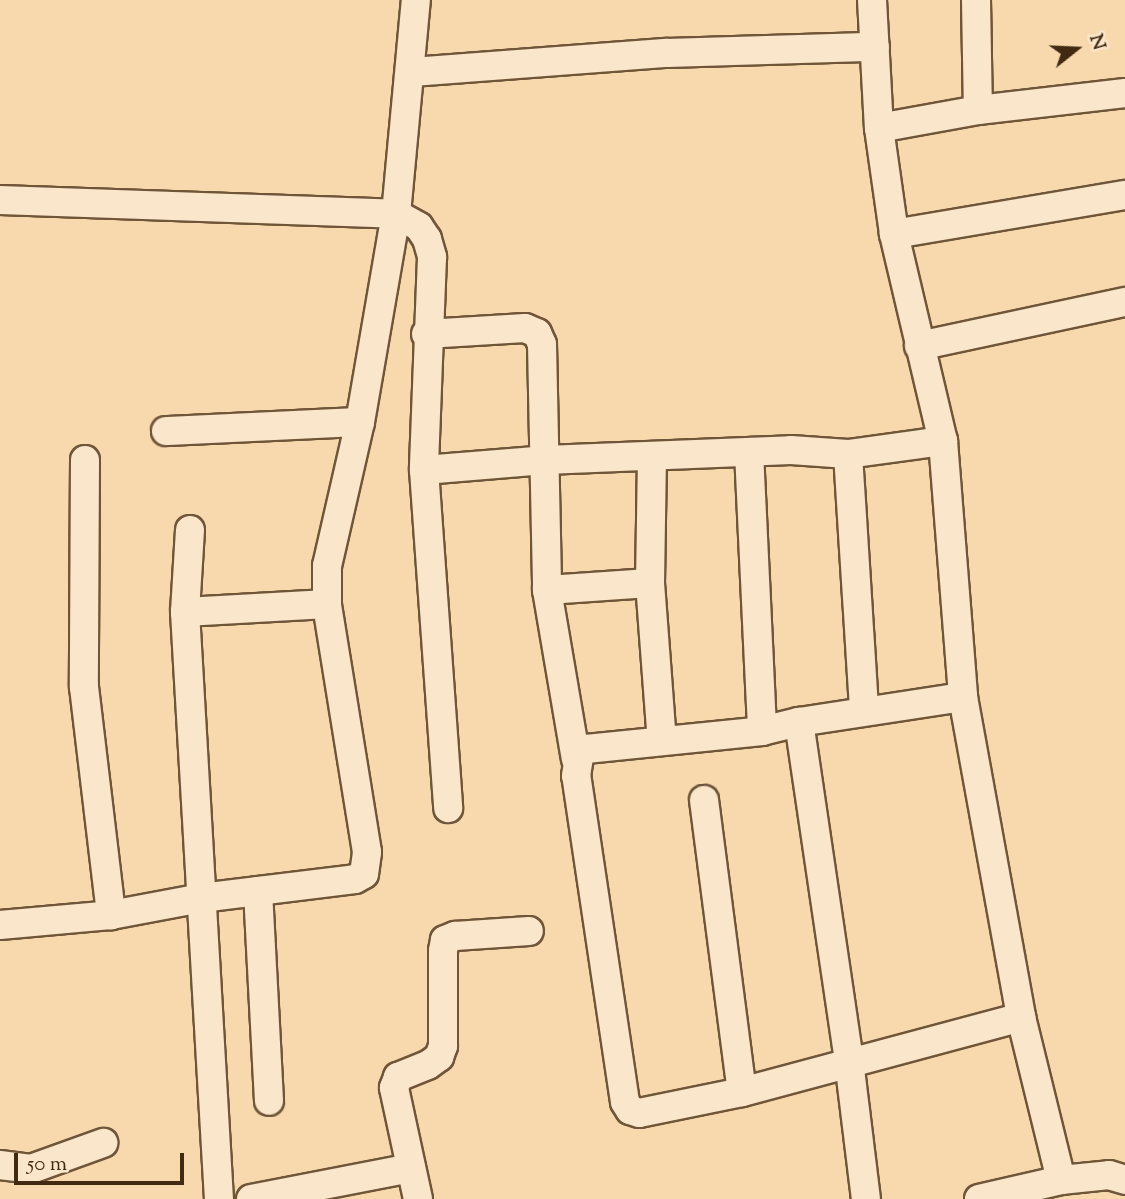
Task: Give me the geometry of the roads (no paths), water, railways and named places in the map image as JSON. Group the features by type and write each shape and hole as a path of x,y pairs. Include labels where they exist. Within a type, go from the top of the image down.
{"street":[{"path":"0,925 111,915 201,898 355,879 364,874 367,864 327,604 327,566 360,422 396,214 412,72 416,0"},
{"path":"872,0 880,128 894,234 943,441 963,697 1021,1017 1061,1180"},
{"path":"976,0 978,110"},
{"path":"412,72 667,52 876,47"},
{"path":"880,128 978,110 1125,93"},
{"path":"894,234 1125,195"},
{"path":"0,201 396,214 419,227 427,239 432,257 426,334 424,470 448,808"},
{"path":"919,346 1125,302"},
{"path":"426,334 525,328 537,332 542,344 547,590 576,759 576,776 625,1102 630,1110 639,1113 743,1092 849,1061 1021,1017"},
{"path":"166,431 360,422"},
{"path":"424,470 545,460 791,450 848,454 943,441"},
{"path":"749,452 762,731"},
{"path":"848,454 864,711"},
{"path":"652,456 650,583 662,741"},
{"path":"85,460 84,687 111,915"},
{"path":"190,530 185,612 219,1199"},
{"path":"547,590 650,583"},
{"path":"185,612 327,604"},
{"path":"576,759 586,749 762,731 864,711 963,697"},
{"path":"799,722 849,1061 866,1199"},
{"path":"704,800 743,1092"},
{"path":"258,891 270,1101"},
{"path":"418,1199 394,1088 398,1077 428,1065 439,1057 443,1046 445,940 455,936 529,931"},
{"path":"0,1165 31,1169 103,1143"},
{"path":"251,1199 411,1168"},
{"path":"979,1199 1061,1180 1109,1175 1125,1180"}]}
